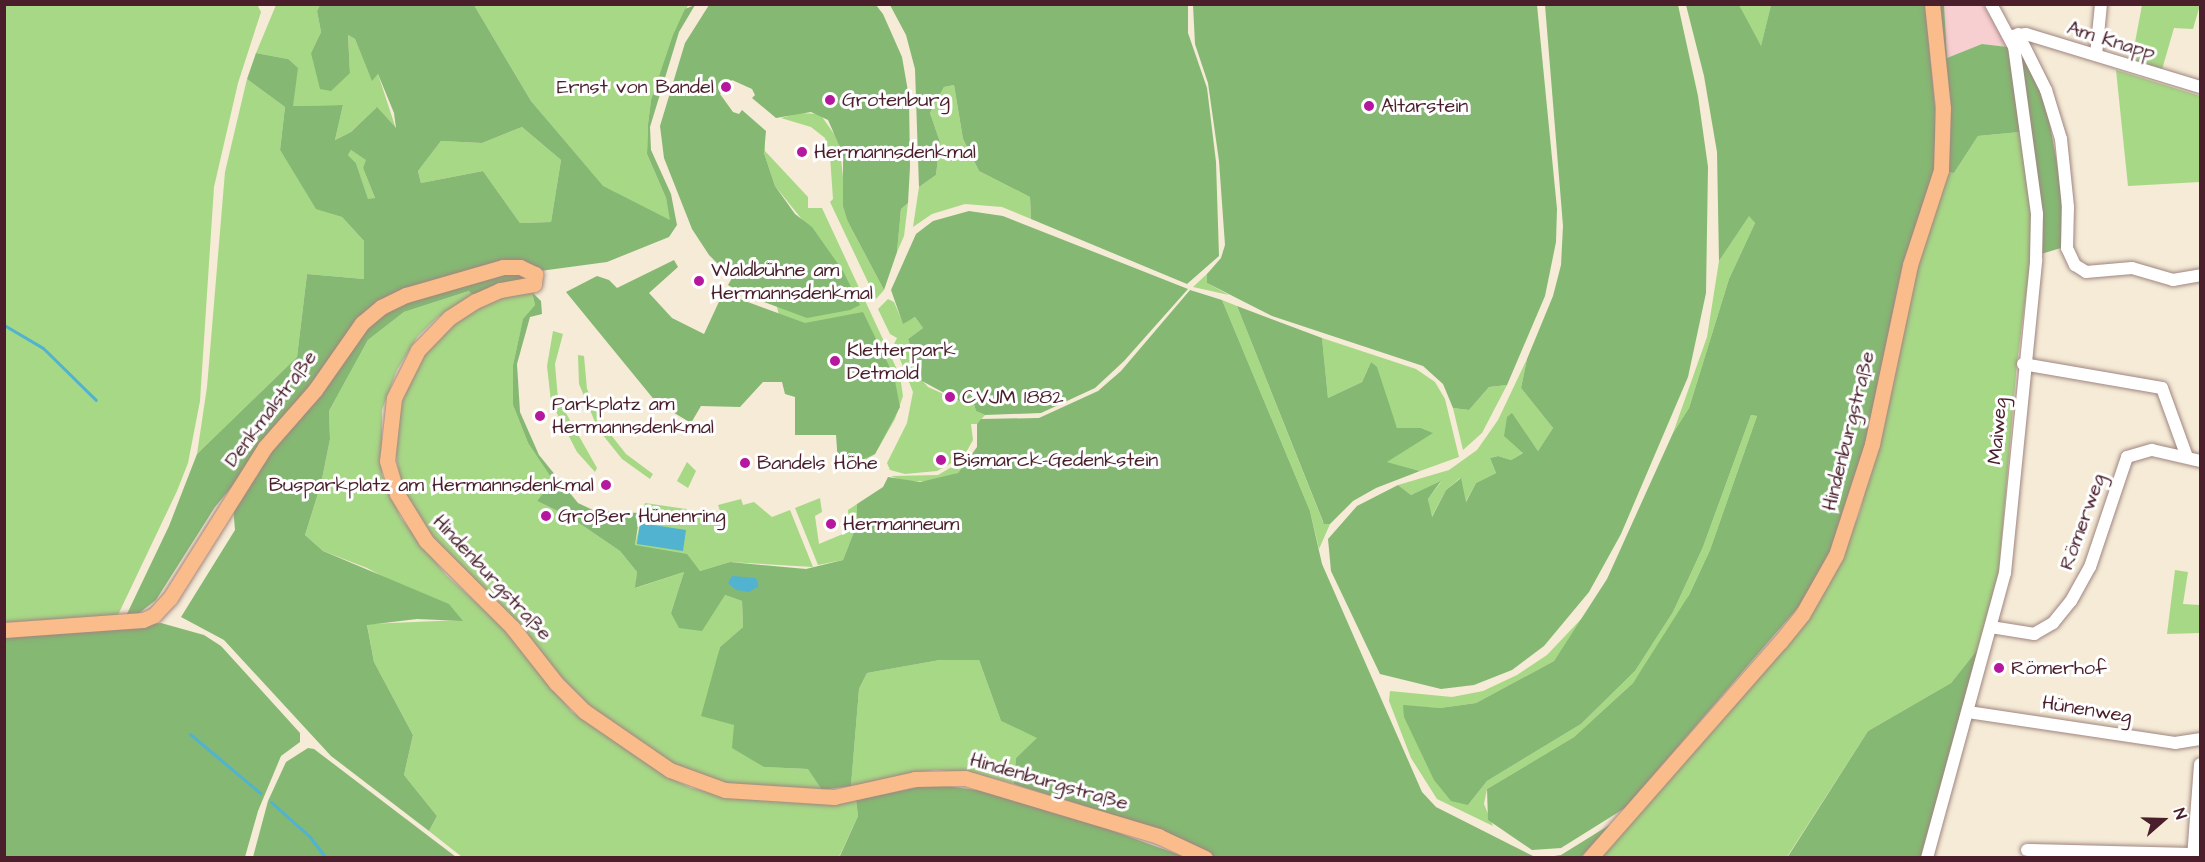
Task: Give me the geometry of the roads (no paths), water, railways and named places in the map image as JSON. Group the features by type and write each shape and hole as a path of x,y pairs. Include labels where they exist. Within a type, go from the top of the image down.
{"main road":[{"name":"Hindenburgstraße","path":"1590,858 1802,615 1836,555 1872,444 1910,265 1941,170 1943,108 1932,4"},
{"name":"Denkmalstraße","path":"4,630 143,620 154,615 170,598 265,447 315,390 348,338 372,314 406,295 502,267 528,269 536,278"},
{"name":"Hindenburgstraße","path":"536,278 532,285 500,290 467,306 418,350 394,398 387,461 397,494 426,541 512,627 556,683 584,711 670,770 719,789 834,797 915,779 965,778 1158,836 1205,858"}],"street":[{"name":"Maiweg","path":"1928,858 2004,573 2023,364 2036,260 2037,214 2014,35 1991,4"},
{"path":"2096,56 2101,4"},
{"name":"Am Knapp","path":"2014,35 2096,56 2200,87"},
{"path":"2014,35 2046,90 2061,139 2068,207 2067,248 2075,265 2086,272 2132,268 2173,280 2200,275"},
{"path":"2023,364 2162,388 2187,457"},
{"name":"Römerweg","path":"1991,627 2034,634 2053,623 2071,601 2090,567 2127,457 2152,450 2200,460"},
{"name":"Hünenweg","path":"1968,712 2175,743 2200,740"},
{"path":"2027,850 2194,856 2200,764"}],"water":[{"path":"640,523 686,530 683,551 637,544"},
{"path":"732,576 756,578 759,586 749,592 736,590 728,583"}],"waterway":[{"path":"4,325 43,348 96,400"},
{"path":"190,734 260,793"},
{"path":"271,802 310,837 326,858"}],"place":[{"name":"Ernst von Bandel","path":"726,87"},
{"name":"Grotenburg","path":"830,100"},
{"name":"Altarstein","path":"1369,106"},
{"name":"Hermannsdenkmal","path":"802,152"},
{"name":"Waldbühne am Hermannsdenkmal","path":"699,281"},
{"name":"Kletterpark Detmold","path":"835,361"},
{"name":"CVJM 1882","path":"950,397"},
{"name":"Parkplatz am Hermannsdenkmal","path":"540,416"},
{"name":"Bismarck-Gedenkstein","path":"941,460"},
{"name":"Bandels Höhe","path":"745,463"},
{"name":"Busparkplatz am Hermannsdenkmal","path":"606,485"},
{"name":"Großer Hünenring","path":"546,516"},
{"name":"Hermanneum","path":"831,524"},
{"name":"Römerhof","path":"1999,668"}]}
